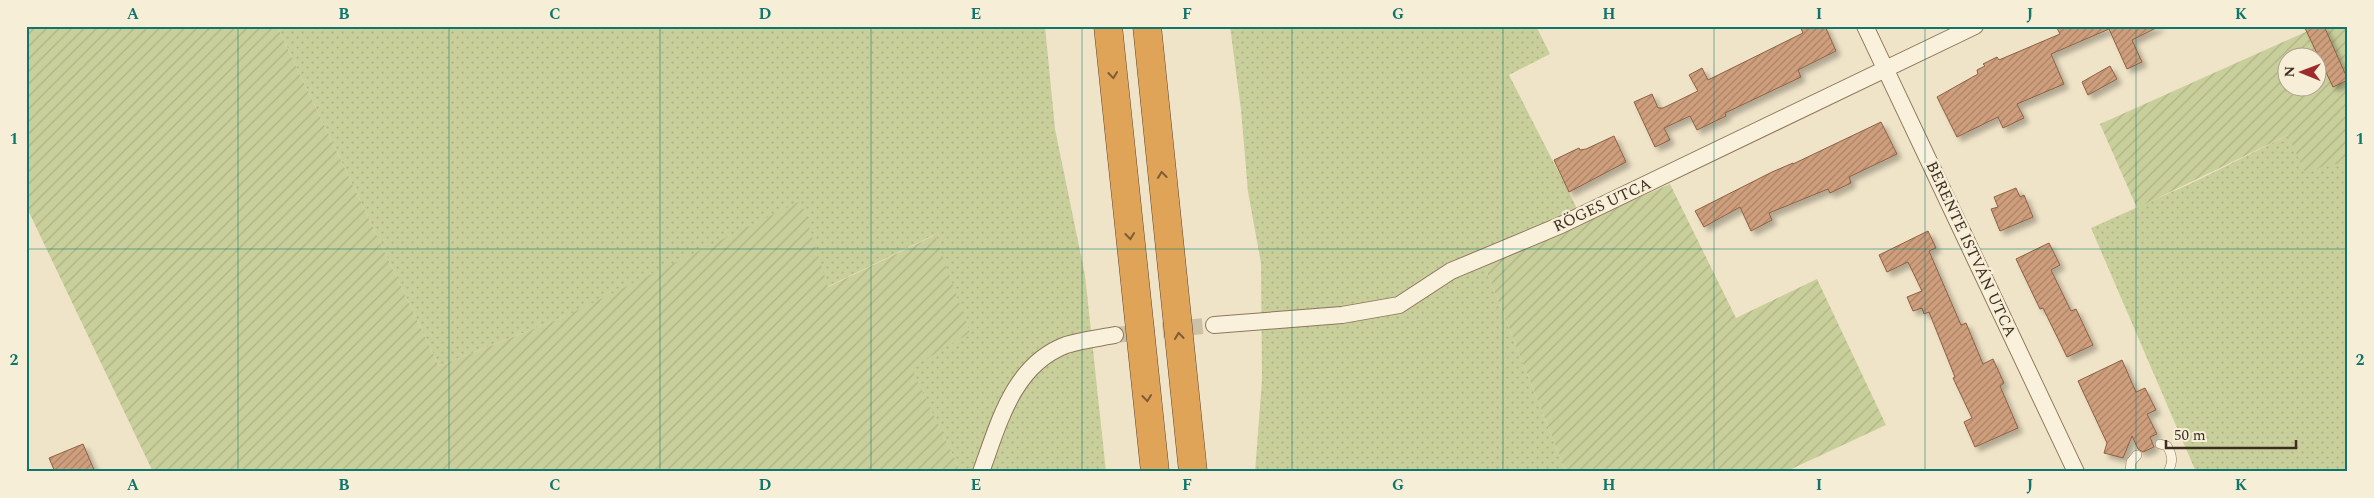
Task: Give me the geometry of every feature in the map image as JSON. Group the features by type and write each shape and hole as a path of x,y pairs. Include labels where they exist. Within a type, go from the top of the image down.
{"highway":[{"path":"1108,26 1155,472"},
{"path":"1147,26 1193,472"}],"street":[{"name":"BERENTE ISTVÁN UTCA","path":"1865,26 2076,472"},
{"name":"RÖGES UTCA","path":"1214,325 1342,315 1399,305 1452,272 1561,225 1975,26"},
{"path":"981,472 1011,395 1031,366 1041,358 1067,345 1116,336"}],"lane":[{"path":"2160,444 2167,446 2172,454 2172,465 2168,472"},
{"path":"2130,472 2131,462 2137,455"}],"green space":[{"path":"26,26 277,26 439,366 564,317 801,201 828,287 935,235 970,333 911,368 961,472 153,472 26,206"},
{"path":"277,26 1045,26 1055,129 1085,275 1106,472 961,472 910,368 934,235 827,287 564,317 439,366"},
{"path":"1230,26 1536,26 1550,54 1509,75 1584,222 1484,265 1566,472 1255,472 1262,380 1261,263 1248,192 1241,110"},
{"path":"2319,26 2348,26 2348,166 2346,162 2304,171 2288,135 2137,208 2100,124"},
{"path":"2288,135 2346,162 2348,166 2348,472 2196,472 2091,228 2194,182"},
{"path":"1670,184 1736,318 1817,279 1886,425 1785,472 1566,472 1484,265"}],"building":[{"path":"1800,26 1825,26 1836,51 1798,70 1801,77 1725,113 1726,116 1697,130 1690,116 1664,128 1670,140 1655,147 1634,102 1652,94 1658,108 1663,108 1698,91 1689,75 1702,68 1708,80 1803,33"},
{"path":"2056,26 2160,26 2132,40 2142,62 2127,69 2109,29 2051,54 2064,84 2017,104 2024,118 2003,128 1998,117 1957,137 1937,97 1978,74 1977,70 1985,66 1983,64 1997,57 1999,60 2060,34"},
{"path":"2304,26 2324,26 2348,80 2333,87 2326,72 2326,48 2314,48"},
{"path":"2110,66 2117,79 2088,95 2082,82"},
{"path":"1881,122 1897,154 1849,177 1851,183 1830,193 1828,189 1769,213 1772,220 1751,231 1740,207 1704,227 1695,211 1772,172"},
{"path":"1614,136 1626,162 1569,192 1554,160 1579,148 1580,150 1586,149"},
{"path":"2016,188 2020,197 2024,195 2033,217 2000,231 1991,209 1998,207 1994,197"},
{"path":"1928,231 1936,248 1929,251 1961,325 1966,323 1983,364 1993,359 2004,383 2000,386 2018,428 1975,447 1964,422 1972,418 1953,378 1955,377 1929,312 1924,314 1922,308 1913,311 1907,297 1922,291 1908,262 1887,272 1879,255"},
{"path":"2049,243 2060,265 2051,270 2071,311 2076,309 2093,345 2067,357 2043,308 2040,309 2016,259"},
{"path":"2122,360 2136,392 2145,388 2156,410 2147,414 2157,434 2150,437 2154,447 2143,452 2138,449 2132,436 2123,458 2104,453 2107,443 2078,381"},
{"path":"83,444 95,472 55,472 49,458"}],"tunnel":[{"path":"1115,335 1214,325"}]}
